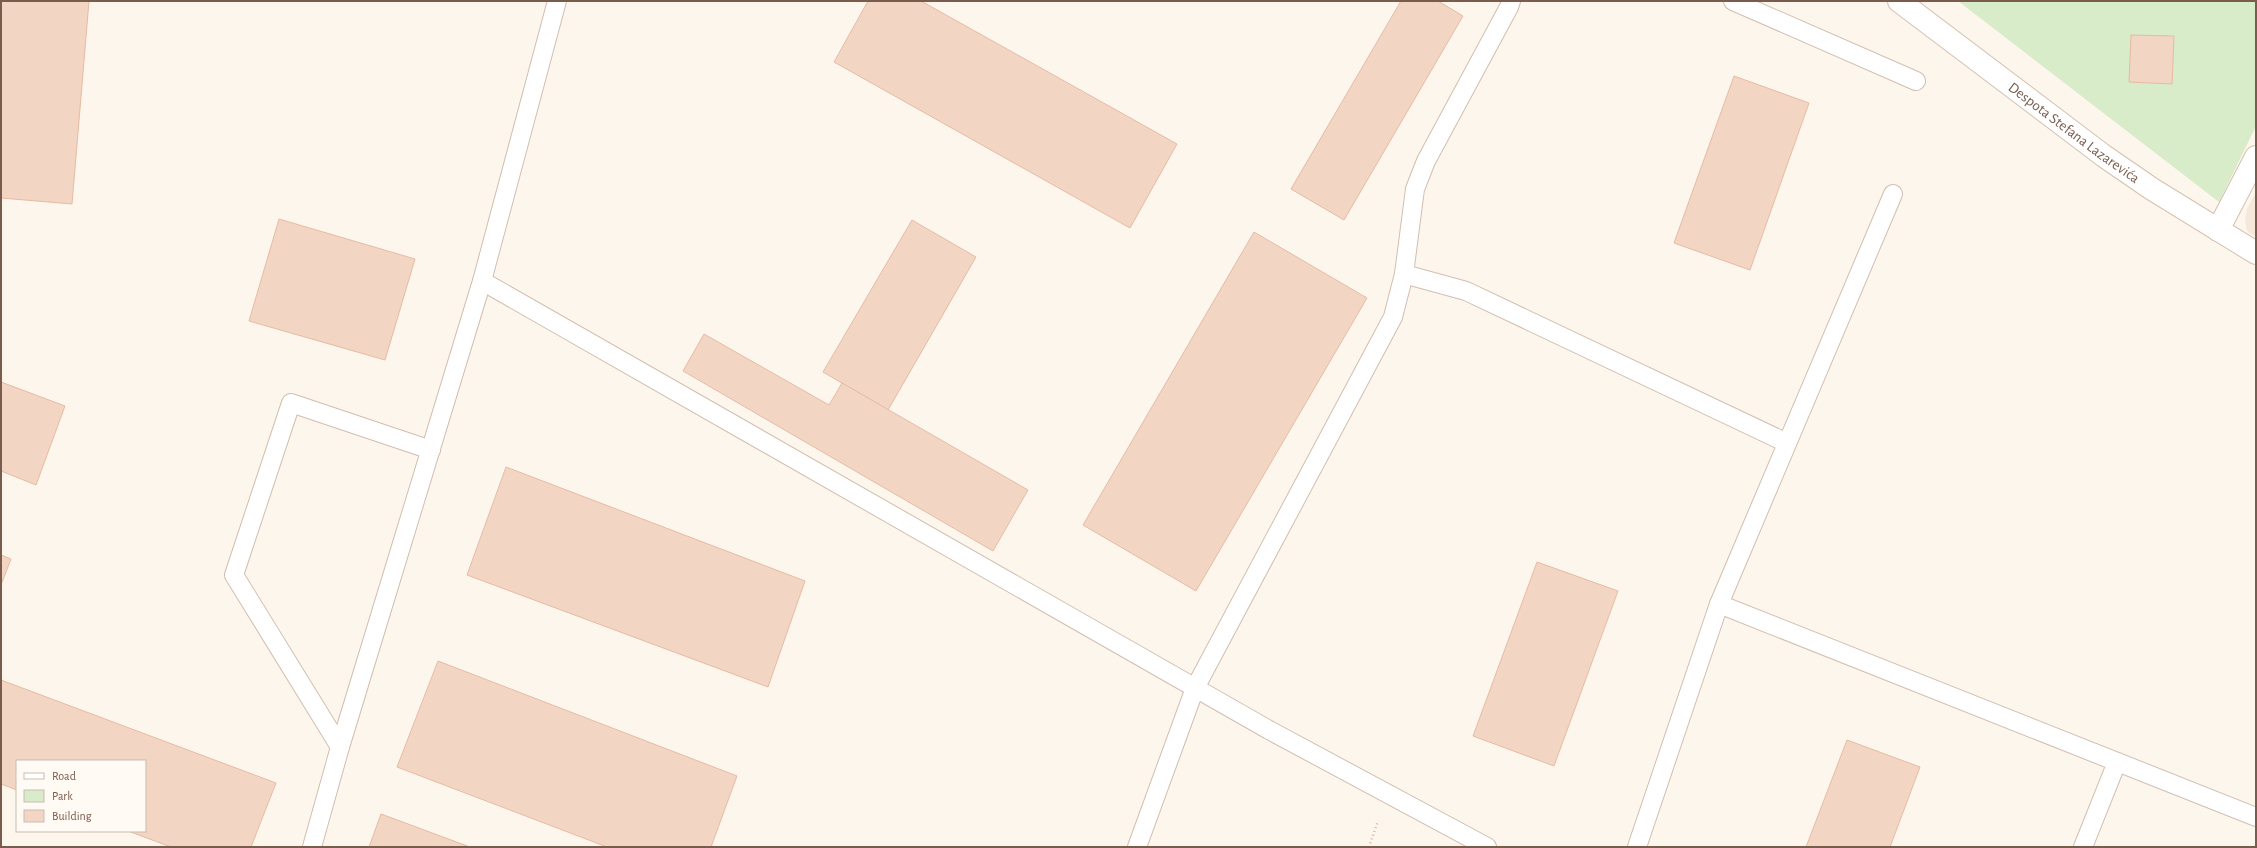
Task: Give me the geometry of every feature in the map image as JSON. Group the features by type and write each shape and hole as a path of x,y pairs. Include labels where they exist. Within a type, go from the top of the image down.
{"street":[{"name":"Despota Stefana Lazarevića","path":"1899,1 2104,156 2152,190 2256,253"},
{"path":"2218,230 2256,157"}],"lane":[{"path":"312,847 340,747 482,281 557,1"},
{"path":"1137,847 1195,688 1393,317 1404,274 1415,189 1426,161 1511,1"},
{"path":"1733,1 1916,81"},
{"path":"1637,847 1719,604 1893,194"},
{"path":"1404,274 1466,291 1787,443"},
{"path":"482,281 1275,734 1487,847"},
{"path":"340,747 234,575 290,403 431,450"},
{"path":"1719,604 2256,817"},
{"path":"2084,847 2118,762"}],"shaded area":[{"path":"2256,192 2256,237 2247,231 2245,221 2247,209"}],"green space":[{"path":"1958,1 2256,1 2256,126 2219,202"}],"building":[{"path":"1,1 89,1 72,204 1,198"},
{"path":"868,1 921,1 1177,144 1130,228 834,62"},
{"path":"1401,1 1438,1 1463,16 1344,220 1291,189"},
{"path":"2131,35 2174,36 2172,84 2129,82"},
{"path":"1734,76 1809,103 1750,270 1674,243"},
{"path":"279,219 415,259 385,360 249,321"},
{"path":"912,220 976,257 888,410 823,372"},
{"path":"1254,232 1367,298 1196,591 1083,525"},
{"path":"704,334 829,405 842,383 1028,490 993,551 683,371"},
{"path":"1,382 65,406 36,485 1,471"},
{"path":"506,467 805,581 768,687 467,575"},
{"path":"1,555 11,559 1,585"},
{"path":"1537,562 1618,591 1554,766 1473,736"},
{"path":"438,661 737,776 711,847 607,847 397,767"},
{"path":"1,680 276,783 251,847 171,847 131,832 146,832 146,760 16,760 16,790 1,784"},
{"path":"1847,740 1920,767 1890,847 1806,847"},
{"path":"381,814 470,847 369,847"}]}
